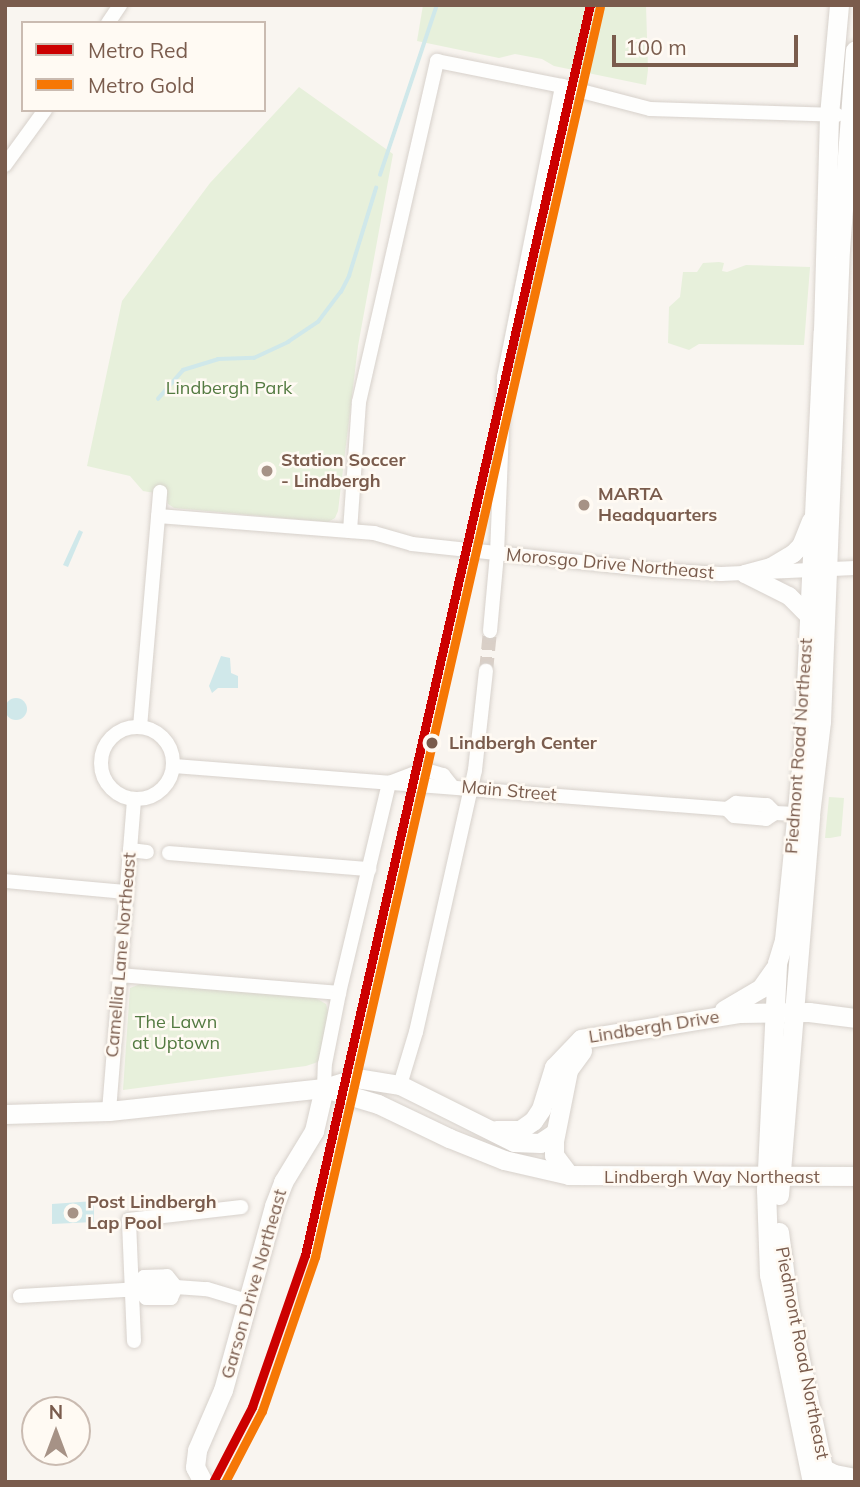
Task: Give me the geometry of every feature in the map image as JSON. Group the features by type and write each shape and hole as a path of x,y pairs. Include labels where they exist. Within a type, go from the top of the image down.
{"main road":[{"name":"Piedmont Road Northeast","path":"820,1477 783,1273 773,1174 774,1013 777,963 784,940 803,748 807,615 818,570 812,518 823,331 829,115 839,5"},
{"name":"Piedmont Road Northeast","path":"773,1174 795,1012 810,816 821,721 818,570 839,249 853,115 855,51"},
{"path":"709,1017 743,1002 761,988 777,963"},
{"name":"Lindbergh Drive","path":"466,1119 497,1130 520,1130 527,1126 541,1109 554,1067 581,1039 597,1034 709,1017 795,1012 855,1018"},
{"path":"569,1175 554,1155 555,1133 568,1070 597,1034"},
{"name":"Lindbergh Drive","path":"5,1114 109,1111 333,1088 356,1078 391,1083 501,1138 524,1144 540,1143 555,1133"},
{"name":"Lindbergh Drive","path":"333,1088 375,1103 449,1138 504,1160 569,1175"},
{"name":"Garson Drive Northeast","path":"201,1479 195,1467 197,1450 223,1390 250,1302 274,1206 283,1182 314,1131 333,1088"},
{"name":"Lindbergh Way Northeast","path":"569,1175 855,1176"}],"street":[{"path":"109,21 120,5"},
{"path":"350,531 359,402 437,61 562,86 650,109 853,115"},
{"path":"490,631 497,554 504,377 562,86"},
{"path":"7,158 43,112"},
{"path":"140,727 160,492"},
{"name":"Morosgo Drive Northeast","path":"158,516 374,533 412,544 655,570 745,574 855,568"},
{"path":"745,574 771,567 793,554 801,545 812,518"},
{"path":"745,574 789,596 807,615"},
{"path":"391,1083 416,1032 471,788 486,671"},
{"path":"129,727 140,727 161,735 173,754 174,766 165,787 146,799 134,799 114,791 102,771 101,760 110,739 129,727"},
{"path":"174,766 389,783 325,1064 333,1088"},
{"name":"Main Street","path":"389,783 727,809 736,803 768,805 775,813 796,814"},
{"name":"Camellia Lane Northeast","path":"109,1111 134,799"},
{"path":"130,850 147,852"},
{"path":"169,853 369,869"},
{"path":"5,881 127,891"},
{"path":"120,975 340,993"},
{"path":"134,1341 135,1289 129,1220 241,1207"},
{"path":"20,1296 135,1289 144,1277 167,1276 176,1287 207,1289 250,1302"},
{"path":"820,1477 855,1478"}],"green space":[{"path":"423,5 646,5 646,85 554,66 542,59 515,54 499,58 417,41"},
{"name":"Lindbergh Park","path":"299,87 393,154 358,346 338,511 335,518 328,522 174,508 168,504 166,495 143,491 130,476 87,466 122,301 210,183"},
{"path":"703,263 724,263 722,271 727,272 746,265 810,267 804,345 699,344 689,350 668,343 669,307 680,297 683,272 697,272"},
{"path":"829,797 844,798 841,836 825,838"},
{"name":"The Lawn at Uptown","path":"143,983 314,997 326,1004 329,1015 318,1062 306,1066 123,1090 130,988"}],"water":[{"path":"79,530 83,532 68,567 63,565"},
{"path":"221,656 230,658 231,673 238,676 238,688 218,688 212,693 209,686"},
{"path":"16,698 24,701 27,709 24,717 16,720 8,717 5,709 8,701"},
{"name":"Post Lindbergh Lap Pool","path":"94,1201 94,1222 52,1224 52,1204"}],"waterway":[{"path":"380,175 437,5"},
{"path":"158,399 183,370 218,359 254,358 288,342 318,322 341,292 349,276 376,188"}],"tunnel":[{"path":"486,671 490,631"}],"metro line":[{"name":"Red","path":"213,1482 252,1407 305,1255 590,5"},
{"name":"Gold","path":"225,1482 262,1411 315,1257 600,7"}],"place":[{"name":"Station Soccer - Lindbergh","path":"267,471"},
{"name":"MARTA Headquarters","path":"584,505"},
{"name":"Lindbergh Center","path":"432,743"},
{"name":"Post Lindbergh Lap Pool","path":"73,1213"}]}
